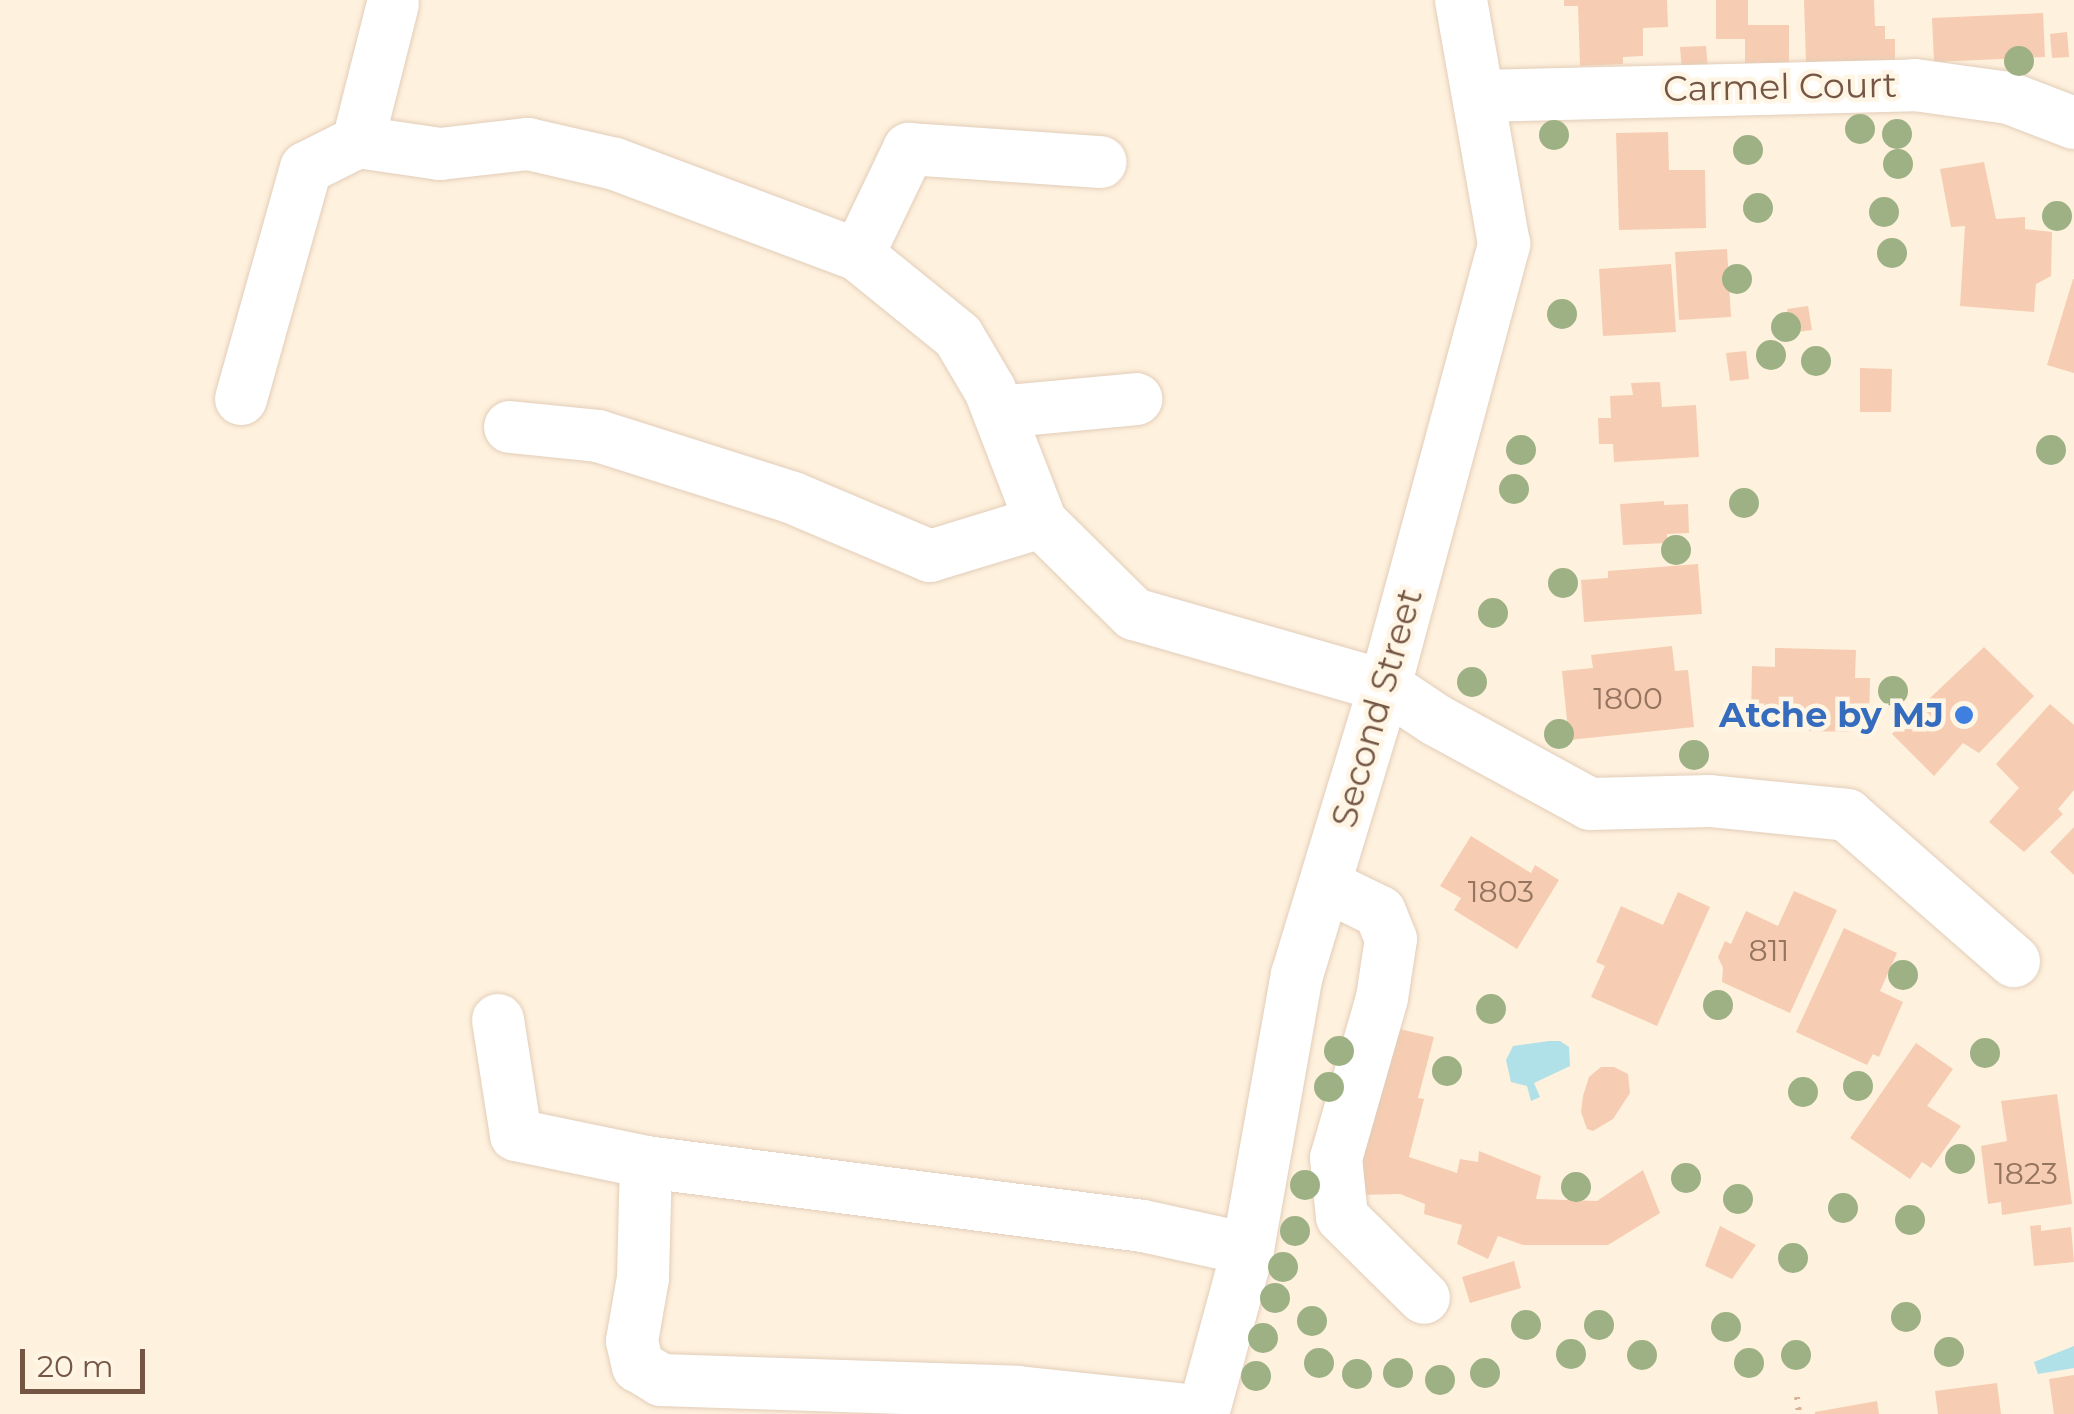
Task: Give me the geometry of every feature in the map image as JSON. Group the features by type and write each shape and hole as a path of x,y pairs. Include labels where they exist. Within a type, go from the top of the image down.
{"street":[{"name":"Second Street","path":"1204,1413 1248,1248 1297,976 1385,686 1504,244 1461,0"},
{"path":"358,142 393,4"},
{"name":"Carmel Court","path":"1480,96 1915,85 2009,98 2074,123"},
{"path":"241,399 306,168 358,142 440,154 528,144 615,164 858,255 958,336 999,412 1041,522 1134,614 1385,686 1436,720 1590,804 1710,802 1848,814 2014,961"},
{"path":"858,255 909,149 1101,162"},
{"path":"999,412 1136,400"},
{"path":"510,427 598,436 793,498 930,556 1041,522"},
{"path":"1325,884 1380,912 1391,939 1382,998 1336,1158 1342,1217 1424,1298"},
{"path":"498,1020 516,1135 646,1162 1144,1226 1248,1248"},
{"path":"646,1162 644,1278 632,1342 638,1366 661,1380 1018,1392 1204,1413"}],"path":[{"path":"1797,1396 1799,1414"}],"water":[{"path":"1560,1041 1569,1047 1570,1066 1534,1083 1540,1097 1531,1101 1527,1086 1511,1082 1506,1060 1513,1046"},
{"path":"2074,1346 2074,1368 2038,1374 2034,1362"}],"building":[{"path":"1564,0 1667,0 1668,27 1643,28 1643,56 1623,57 1623,64 1580,66 1578,6 1564,6"},
{"path":"1716,0 1748,0 1748,25 1789,25 1789,70 1745,69 1745,39 1716,39"},
{"path":"1804,0 1874,0 1875,26 1885,26 1885,39 1895,39 1895,61 1806,62"},
{"path":"2043,13 2045,57 1934,62 1932,18"},
{"path":"2067,32 2069,57 2052,58 2050,34"},
{"path":"1706,46 1708,70 1682,71 1680,47"},
{"path":"1668,132 1669,170 1705,170 1706,228 1619,230 1616,133"},
{"path":"1984,162 1996,219 2025,217 2025,229 2052,232 2051,276 2036,284 2034,312 1960,306 1965,226 1951,227 1940,169"},
{"path":"1727,249 1731,317 1679,320 1675,252"},
{"path":"1671,264 1676,332 1603,336 1599,269"},
{"path":"2074,279 2074,373 2047,365"},
{"path":"1808,306 1812,330 1790,333 1787,309"},
{"path":"1746,351 1749,379 1730,381 1726,353"},
{"path":"1860,368 1892,369 1891,412 1860,412"},
{"path":"1660,382 1662,407 1696,405 1699,457 1614,462 1613,444 1599,444 1598,418 1611,418 1610,396 1633,395 1631,383"},
{"path":"1664,501 1664,505 1688,504 1689,533 1667,534 1667,543 1623,545 1620,504"},
{"path":"1698,564 1702,614 1584,622 1581,580 1608,578 1608,571"},
{"path":"1672,646 1675,671 1688,670 1694,727 1569,740 1562,671 1593,668 1591,655"},
{"name":"Atche by MJ","path":"1984,647 2034,696 1979,753 1963,743 1934,776 1892,734"},
{"path":"1775,648 1856,650 1855,678 1870,678 1869,726 1850,726 1849,732 1809,731 1809,722 1791,722 1791,729 1770,729 1770,718 1751,717 1752,666 1775,667"},
{"path":"2050,704 2074,725 2074,790 2058,809 2063,814 2024,852 1989,822 2019,788 1996,764"},
{"path":"2074,827 2074,875 2050,852"},
{"path":"1471,836 1531,873 1535,865 1559,880 1517,949 1454,910 1461,898 1440,886"},
{"path":"1794,891 1837,910 1790,1013 1722,982 1723,968 1718,957 1725,941 1731,944 1746,911 1778,926"},
{"path":"1678,892 1710,907 1657,1026 1591,997 1605,966 1596,962 1621,906 1663,925"},
{"path":"1844,928 1897,953 1880,991 1903,1002 1879,1057 1873,1054 1867,1065 1796,1032"},
{"path":"1395,1028 1434,1037 1418,1098 1424,1099 1409,1157 1457,1173 1460,1159 1478,1162 1479,1151 1541,1176 1536,1199 1597,1201 1643,1170 1660,1213 1608,1245 1523,1245 1498,1236 1488,1259 1457,1244 1462,1225 1424,1214 1425,1204 1400,1194 1359,1195 1362,1140"},
{"path":"1916,1043 1953,1069 1927,1106 1961,1126 1931,1168 1922,1162 1910,1179 1850,1138"},
{"path":"1601,1067 1614,1067 1628,1074 1630,1093 1613,1119 1593,1131 1587,1129 1581,1112 1583,1096 1589,1077"},
{"path":"2057,1094 2072,1204 2002,1215 2001,1202 1988,1204 1981,1146 2007,1141 2001,1101"},
{"path":"2041,1225 2041,1231 2071,1227 2074,1262 2034,1266 2030,1226"},
{"path":"1720,1226 1756,1245 1732,1279 1705,1266"},
{"path":"1514,1261 1521,1288 1470,1303 1462,1277"},
{"path":"2074,1375 2074,1414 2054,1414 2049,1379"},
{"path":"1997,1383 2001,1414 1938,1414 1935,1391"},
{"path":"1877,1401 1879,1414 1815,1414 1815,1412"}],"place":[{"name":"Atche by MJ","path":"1964,715"}]}
